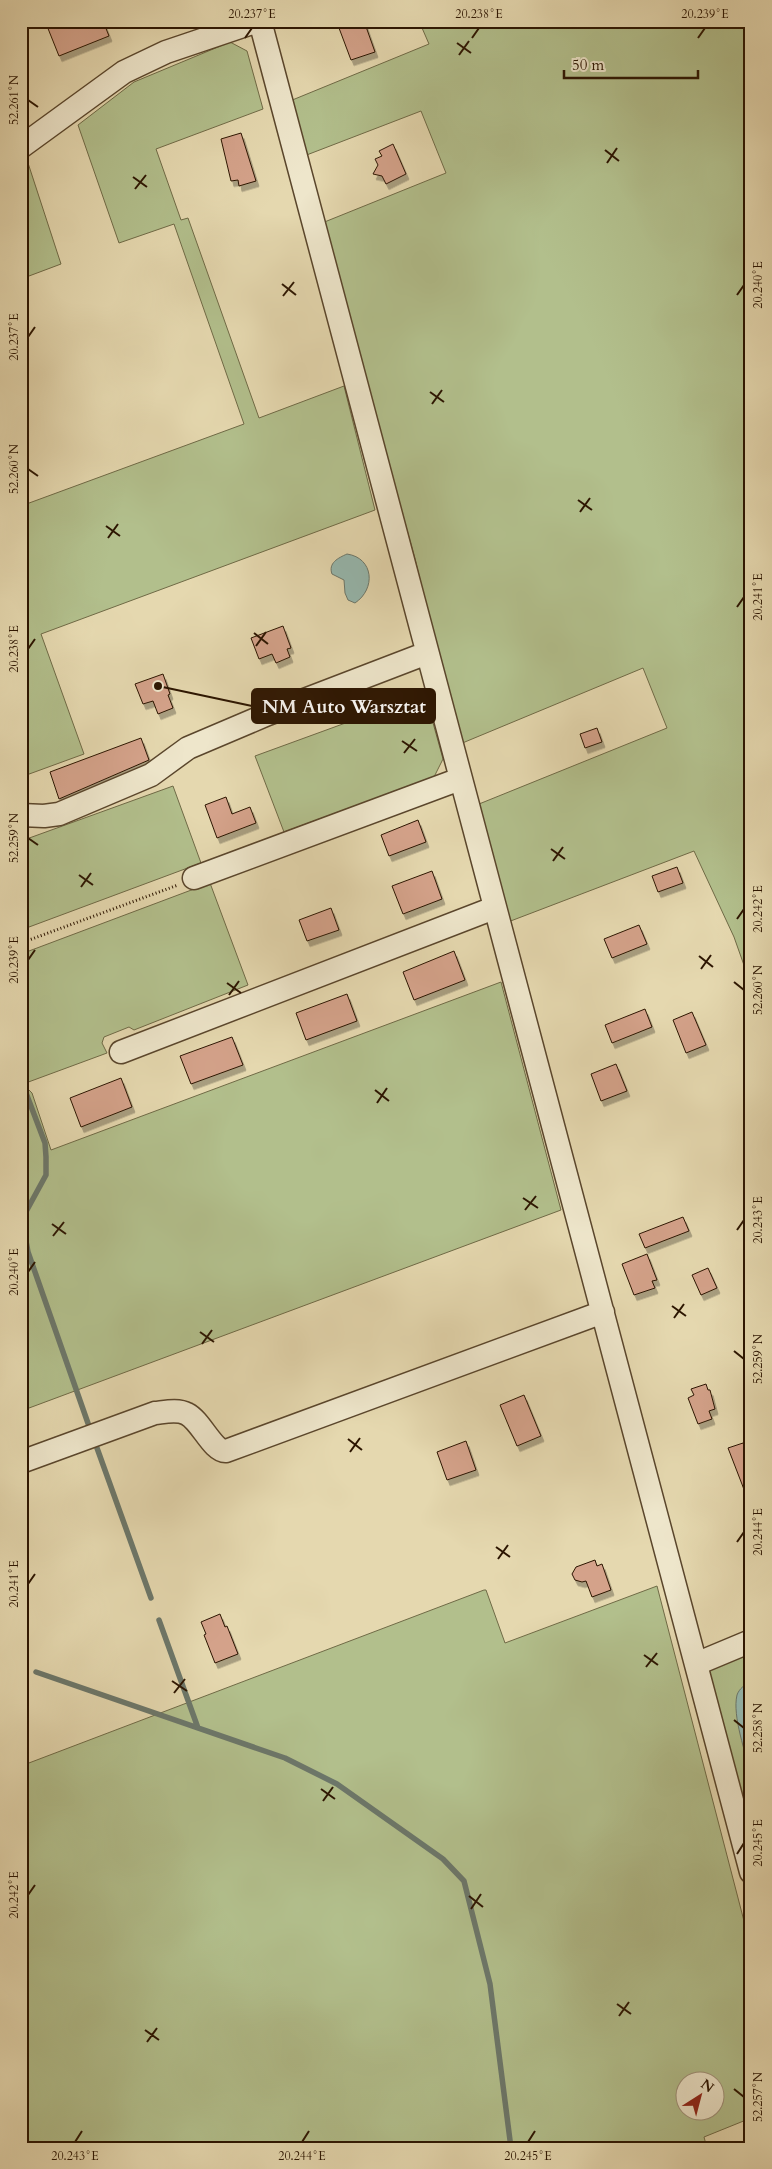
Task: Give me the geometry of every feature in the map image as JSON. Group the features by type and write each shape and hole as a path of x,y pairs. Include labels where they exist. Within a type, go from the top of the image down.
{"street":[{"path":"21,147 124,72 166,52 259,21 751,1872"},
{"path":"21,815 44,816 59,814 151,775 188,748 277,711 427,653"},
{"path":"194,878 460,779"},
{"path":"121,1052 494,908"},
{"path":"21,1462 155,1413 175,1411 186,1413 209,1436 217,1449 226,1451 603,1312"},
{"path":"696,1664 751,1641"}],"path":[{"path":"21,943 194,878"}],"green space":[{"path":"419,21 751,21 751,985 734,937 694,851 508,922 479,804 667,728 643,668 460,744 415,559 322,223 446,173 421,111 304,156 285,103 429,44"},
{"path":"230,42 247,51 263,109 156,149 181,220 188,218 259,418 344,386 375,510 41,634 84,754 21,777 21,506 244,424 174,224 119,243 78,125 134,82"},
{"path":"28,163 61,264 21,279 21,166"},
{"path":"425,694 443,759 434,777 284,832 255,756"},
{"path":"173,786 201,863 21,930 21,841"},
{"path":"210,883 248,985 134,1030 129,1027 104,1037 102,1043 107,1053 23,1084 32,1093 51,1150 501,982 561,1210 21,1411 21,954"},
{"path":"657,1586 751,1948 751,2118 704,2137 707,2148 21,2148 21,1766 486,1590 505,1643"},
{"path":"751,1651 751,1834 707,1668"}],"water":[{"path":"347,554 363,561 369,575 366,590 355,603 348,600 345,593 344,580 332,574 331,570 335,561"},
{"path":"751,1682 751,1775 738,1724 736,1704 739,1691 744,1685"}],"building":[{"path":"59,21 103,21 109,36 59,56 47,26"},
{"path":"357,21 364,21 375,52 351,60 339,28"},
{"path":"241,133 256,181 239,186 238,180 231,181 221,139"},
{"path":"393,144 406,174 386,184 382,176 373,174 378,165 375,159 382,156 379,151"},
{"path":"283,626 291,648 287,649 290,657 276,663 272,654 259,659 251,638"},
{"path":"163,674 173,708 158,714 153,701 143,704 135,684"},
{"path":"597,728 602,742 585,748 580,734"},
{"path":"141,738 149,760 59,799 50,772"},
{"path":"226,797 232,814 250,807 256,823 217,838 205,805"},
{"path":"418,820 426,842 389,856 381,835"},
{"path":"677,867 683,883 658,892 652,876"},
{"path":"432,871 442,899 403,914 392,886"},
{"path":"331,908 339,930 307,941 299,920"},
{"path":"639,925 647,944 612,958 604,939"},
{"path":"454,951 465,980 414,1000 403,972"},
{"path":"347,994 357,1021 306,1040 296,1013"},
{"path":"645,1009 652,1027 612,1043 605,1025"},
{"path":"692,1012 706,1045 686,1053 673,1020"},
{"path":"232,1037 243,1065 191,1084 180,1056"},
{"path":"616,1064 627,1091 601,1101 591,1074"},
{"path":"121,1078 132,1107 81,1127 70,1098"},
{"path":"683,1217 689,1231 645,1248 639,1234"},
{"path":"647,1254 657,1280 652,1281 655,1288 634,1295 622,1264"},
{"path":"708,1268 717,1288 701,1295 692,1275"},
{"path":"706,1384 708,1390 710,1390 715,1409 709,1411 712,1419 698,1424 688,1398 694,1395 691,1389"},
{"path":"524,1395 541,1436 517,1446 500,1405"},
{"path":"466,1441 476,1470 447,1480 437,1452"},
{"path":"743,1443 751,1462 750,1505 728,1448"},
{"path":"595,1560 597,1566 602,1564 611,1590 592,1597 586,1581 575,1580 572,1574 576,1567"},
{"path":"220,1614 238,1654 215,1663 201,1622"}],"waterway":[{"path":"21,1085 26,1093 45,1143 46,1157 46,1175 22,1219 28,1252 90,1429"},
{"path":"97,1448 151,1598"},
{"path":"159,1620 198,1728"},
{"path":"36,1672 285,1758 337,1784 443,1859 464,1881 490,1984 511,2148"}],"place":[{"name":"NM Auto Warsztat","path":"158,686"}]}
